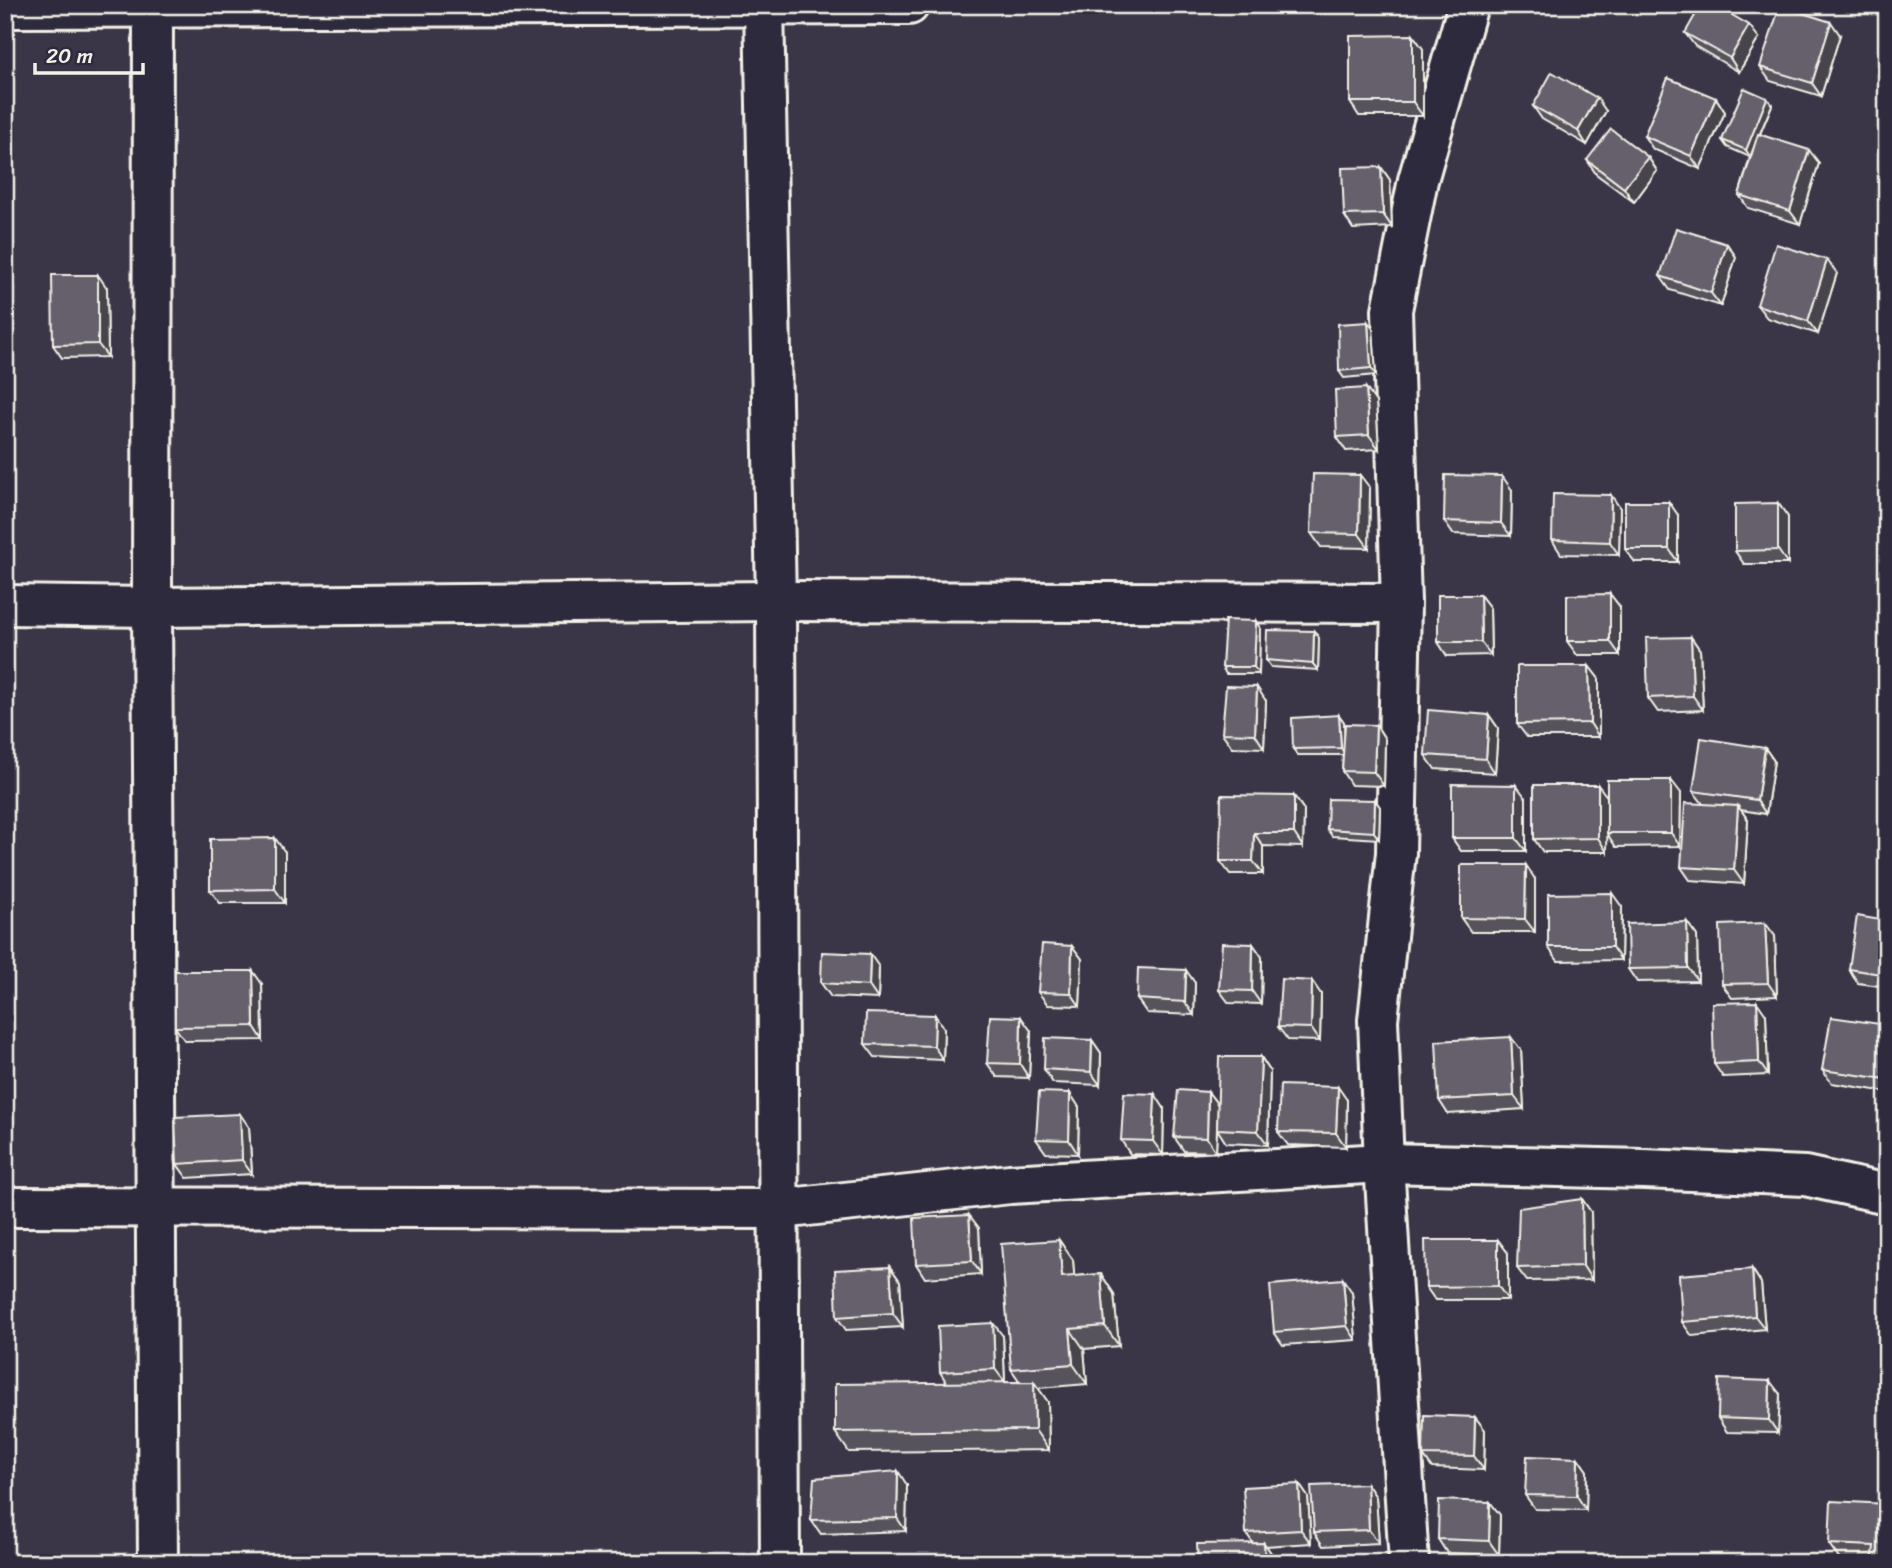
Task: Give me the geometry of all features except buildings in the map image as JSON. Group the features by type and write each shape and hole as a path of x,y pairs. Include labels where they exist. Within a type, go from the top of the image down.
{"street":[{"path":"5,8 909,5"},
{"path":"1409,1563 1384,1163 1378,1020 1396,853 1401,603 1392,310 1418,180 1468,5"},
{"path":"764,6 776,601 780,1563"},
{"path":"153,7 152,607 158,1563"},
{"path":"5,605 152,607 776,601 1401,603"},
{"path":"5,1207 780,1209 1010,1184 1384,1163 1805,1176 1887,1194"}]}
